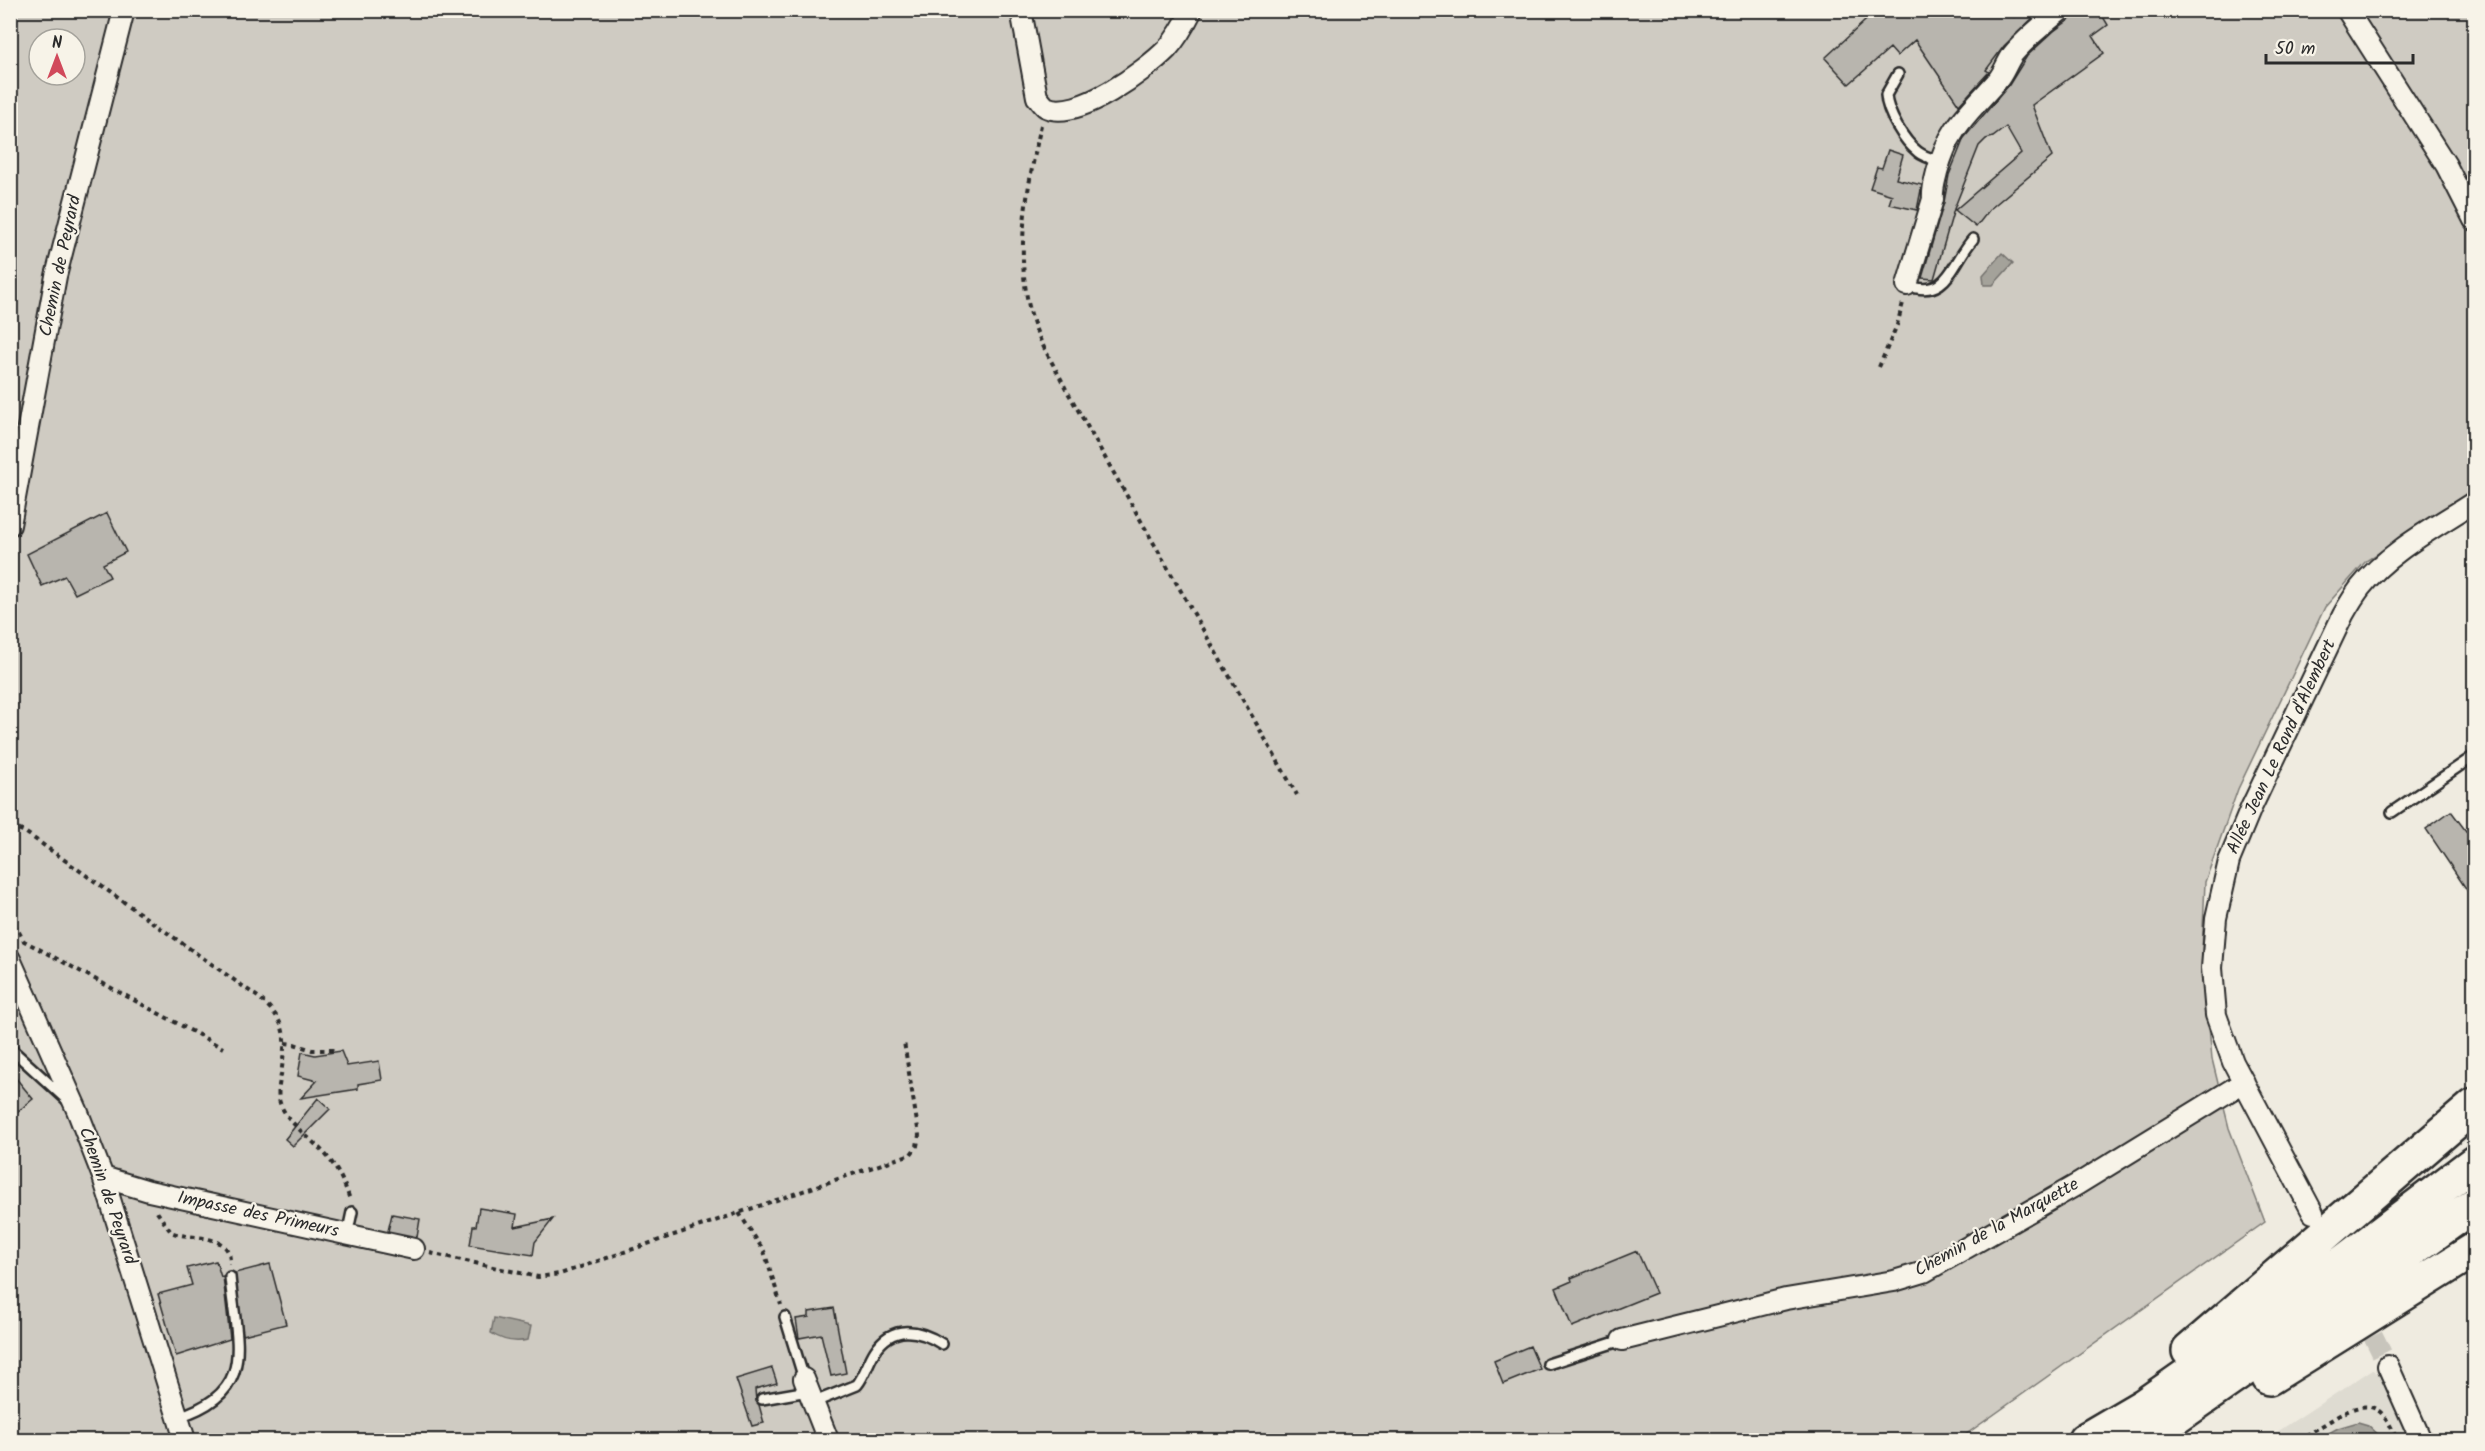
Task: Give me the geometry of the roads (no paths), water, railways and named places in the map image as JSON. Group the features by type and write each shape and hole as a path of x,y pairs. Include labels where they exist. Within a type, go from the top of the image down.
{"highway":[{"path":"2149,1424 2176,1363 2475,1106"},
{"path":"2149,1424 2280,1310 2475,1163"},
{"path":"2149,1424 2475,1206"},
{"path":"2085,1440 2149,1424 2204,1418 2475,1250"}],"street":[{"name":"Chemin de Peyrard","path":"10,525 56,276 124,10"},
{"path":"1021,10 1037,97 1045,106 1058,110 1074,108 1101,96 1136,75 1168,48 1192,10"},
{"path":"1907,285 1933,199 1932,190 1940,161 1956,127 1974,103 1997,80 2012,55 2032,33 2061,10"},
{"path":"2347,10 2446,165 2475,220"},
{"name":"Allée Jean Le Rond d'Alembert","path":"2313,1213 2233,1062 2216,1015 2212,968 2216,918 2229,861 2251,808 2343,615 2360,588 2377,569 2402,549 2475,502"},
{"name":"Chemin de Peyrard","path":"10,959 77,1110 103,1177 185,1440"},
{"name":"Chemin de la Marquette","path":"1622,1340 1786,1299 1894,1281 1924,1272 2078,1184 2244,1082"},
{"name":"Impasse des Primeurs","path":"103,1177 141,1189 414,1249"},
{"path":"2388,1366 2421,1440"},
{"path":"808,1391 828,1440"}],"lane":[{"path":"1898,74 1886,95 1891,112 1909,142 1919,153 1940,161"},
{"path":"1907,285 1925,290 1941,285 1973,239"},
{"path":"2392,812 2475,756"},
{"path":"10,1048 77,1110"},
{"path":"343,1233 349,1226 352,1212"},
{"path":"178,1417 215,1401 226,1388 235,1370 238,1351 230,1277"},
{"path":"785,1317 808,1391"},
{"path":"762,1399 782,1394 857,1385 875,1351 888,1337 908,1331 919,1331 942,1344"},
{"path":"1548,1364 1622,1340"}],"tunnel":[{"path":"2360,1309 2388,1366"}]}
